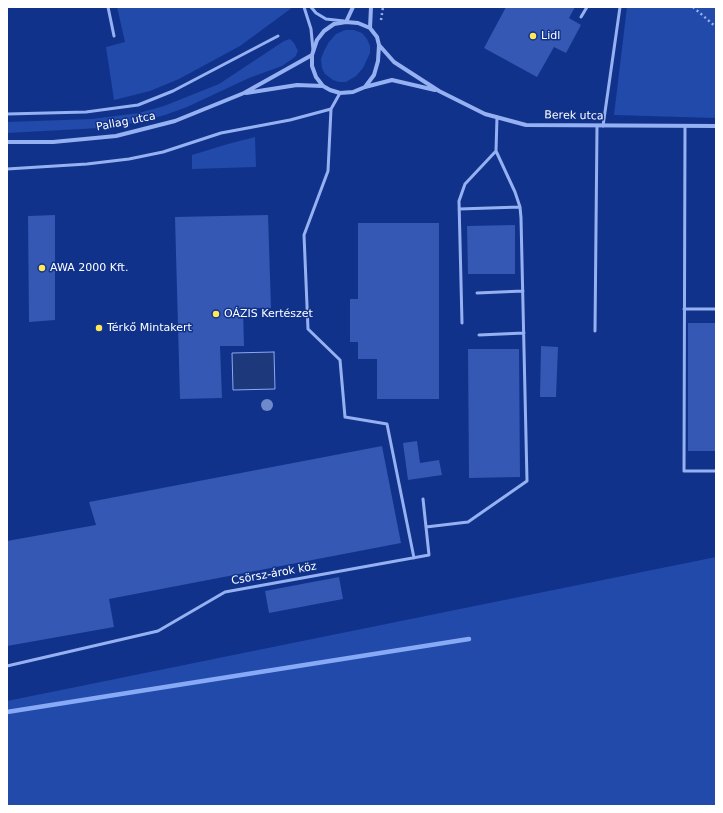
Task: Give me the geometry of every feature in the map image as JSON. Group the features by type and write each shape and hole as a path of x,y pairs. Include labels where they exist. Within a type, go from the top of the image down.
{"street":[{"path":"346,22 353,7"},
{"path":"370,28 371,7"},
{"path":"346,22 358,23 370,28 377,37 379,45 378,61 374,75 365,87 353,92 340,93 323,86 316,77 312,66 312,53 317,40 324,31 334,24 346,22"},
{"name":"Berek utca","path":"379,45 394,62 439,91 485,114 526,125 716,126"},
{"name":"Pallag utca","path":"7,142 53,142 116,136 175,121 244,94 312,53"},
{"name":"Berek utca","path":"365,87 392,80 439,91"},
{"name":"Pallag utca","path":"244,94 297,85 323,86"}],"lane":[{"path":"108,7 114,36"},
{"path":"304,7 311,29 312,53"},
{"path":"311,7 316,13 326,19 346,22"},
{"path":"581,16 587,7"},
{"path":"603,126 620,7"},
{"path":"7,114 86,112 138,105 173,90 278,36"},
{"path":"340,93 331,109 328,171 304,235 308,330 340,360 345,417 387,424 414,558"},
{"path":"7,169 87,164 129,159 163,152 221,133 290,120 331,109"},
{"path":"426,527 468,522 527,481 520,207 515,192 496,151 497,117"},
{"path":"594,331 597,126"},
{"path":"685,126 684,471 716,471"},
{"path":"462,323 459,201 465,184 496,151"},
{"path":"459,208 520,207"},
{"path":"477,293 522,291"},
{"path":"684,309 716,309"},
{"path":"479,335 524,333"},
{"name":"Csörsz-árok köz","path":"7,666 158,631 225,592 429,555 424,499"}],"path":[{"path":"694,7 716,27"}],"shaded area":[{"path":"117,7 292,7 240,46 179,79 150,91 114,100 106,47 125,42"},
{"path":"627,7 716,7 716,118 614,115"},
{"path":"345,30 354,30 362,33 370,46 370,53 363,68 356,76 346,82 339,82 333,80 325,74 322,68 321,59 329,42 336,34"},
{"path":"290,39 298,51 295,57 282,66 249,78 187,107 165,115 134,123 100,128 7,133 7,122 92,119 139,113 164,106 219,84 284,41"},
{"path":"255,137 256,167 192,169 192,155"},
{"path":"274,352 275,389 233,390 232,353"},
{"path":"716,557 716,806 7,806 7,701"}],"building":[{"name":"Lidl","path":"506,7 575,7 569,18 581,25 566,53 554,47 537,77 484,48"},
{"name":"AWA 2000 Kft.","path":"55,215 55,320 29,322 28,216"},
{"path":"268,215 271,308 243,308 244,346 220,346 222,398 180,399 175,217"},
{"path":"358,223 439,223 439,399 377,399 377,359 358,359 358,342 350,342 350,299 358,299"},
{"path":"515,225 515,274 468,274 467,226"},
{"path":"688,323 716,323 716,451 688,451"},
{"path":"541,346 558,347 556,397 540,397"},
{"path":"468,349 519,349 520,477 469,478"},
{"path":"417,441 420,463 439,460 442,475 408,480 403,443"},
{"path":"382,446 401,543 109,599 114,627 7,646 7,541 96,525 89,502"},
{"path":"339,577 343,599 269,613 265,591"}],"waterway":[{"path":"7,712 469,639"}],"place":[{"name":"Lidl","path":"533,36"},
{"name":"AWA 2000 Kft.","path":"42,268"},
{"name":"OÁZIS Kertészet","path":"216,314"},
{"name":"Térkő Mintakert","path":"99,328"}]}
